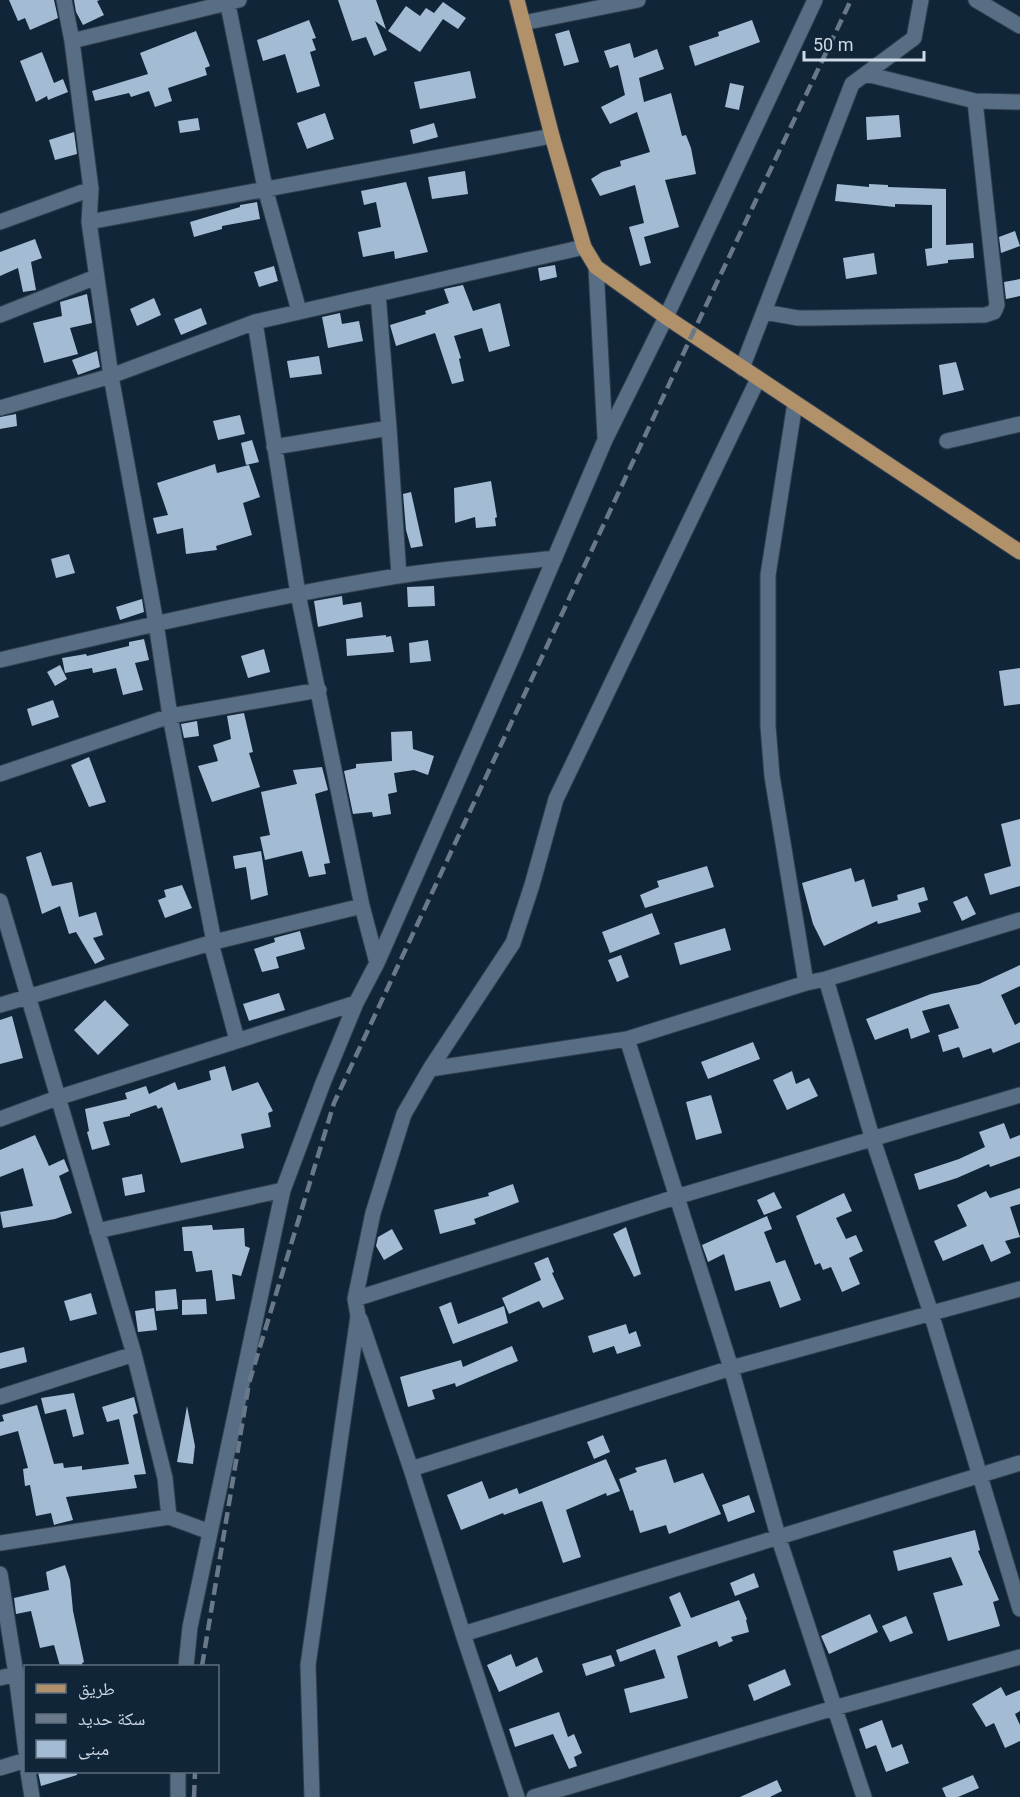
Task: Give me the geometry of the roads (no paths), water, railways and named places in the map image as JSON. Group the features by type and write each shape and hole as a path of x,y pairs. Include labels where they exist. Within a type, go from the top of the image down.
{"main road":[{"path":"517,0 552,136 585,247 596,267 795,404 1020,552"}],"street":[{"path":"64,0 72,41 91,189 89,222 111,376 212,943 237,1040"},
{"path":"522,23 634,0"},
{"path":"186,1665 190,1627 283,1190 356,1003 377,963 605,440 666,317 815,0"},
{"path":"742,368 852,84 914,38 921,0"},
{"path":"975,0 1020,26"},
{"path":"72,41 231,1 265,188 299,311"},
{"path":"866,74 975,101 1020,102"},
{"path":"764,312 806,318 985,315 994,312 997,305 975,101"},
{"path":"89,222 552,136"},
{"path":"0,222 91,189"},
{"path":"0,408 111,376 255,322 585,247"},
{"path":"596,267 605,440"},
{"path":"0,315 96,277"},
{"path":"378,294 399,576"},
{"path":"255,322 298,594 362,906 377,963"},
{"path":"517,1797 411,1469 358,1316 355,1299 373,1213 404,1114 430,1069 513,943 556,800 758,379"},
{"path":"795,404 768,574 768,726 772,776 806,983"},
{"path":"947,441 1020,424"},
{"path":"274,447 389,428"},
{"path":"0,660 156,623 298,594 399,576 555,558"},
{"path":"0,774 170,716 319,690"},
{"path":"0,901 134,1354 165,1478 169,1517"},
{"path":"0,1005 212,943 362,906"},
{"path":"430,1069 627,1039 1020,920"},
{"path":"826,979 872,1137 931,1313 1020,1609"},
{"path":"0,1119 57,1098 356,1003"},
{"path":"627,1039 731,1368 778,1536 864,1797"},
{"path":"355,1299 676,1197 872,1137 1020,1095"},
{"path":"97,1232 283,1190"},
{"path":"411,1469 731,1368 1020,1288"},
{"path":"312,1797 308,1665 358,1316"},
{"path":"0,1397 134,1354"},
{"path":"463,1634 1020,1463"},
{"path":"0,1543 169,1517 210,1532"},
{"path":"0,1574 24,1736"},
{"path":"534,1797 834,1708 1020,1657"},
{"path":"0,1678 16,1674"},
{"path":"0,1768 24,1761"},
{"path":"28,1773 32,1797"},
{"path":"178,1773 178,1797"}],"railway":[{"path":"202,1665 249,1383 334,1103 851,0"},
{"path":"194,1797 195,1773"}]}
